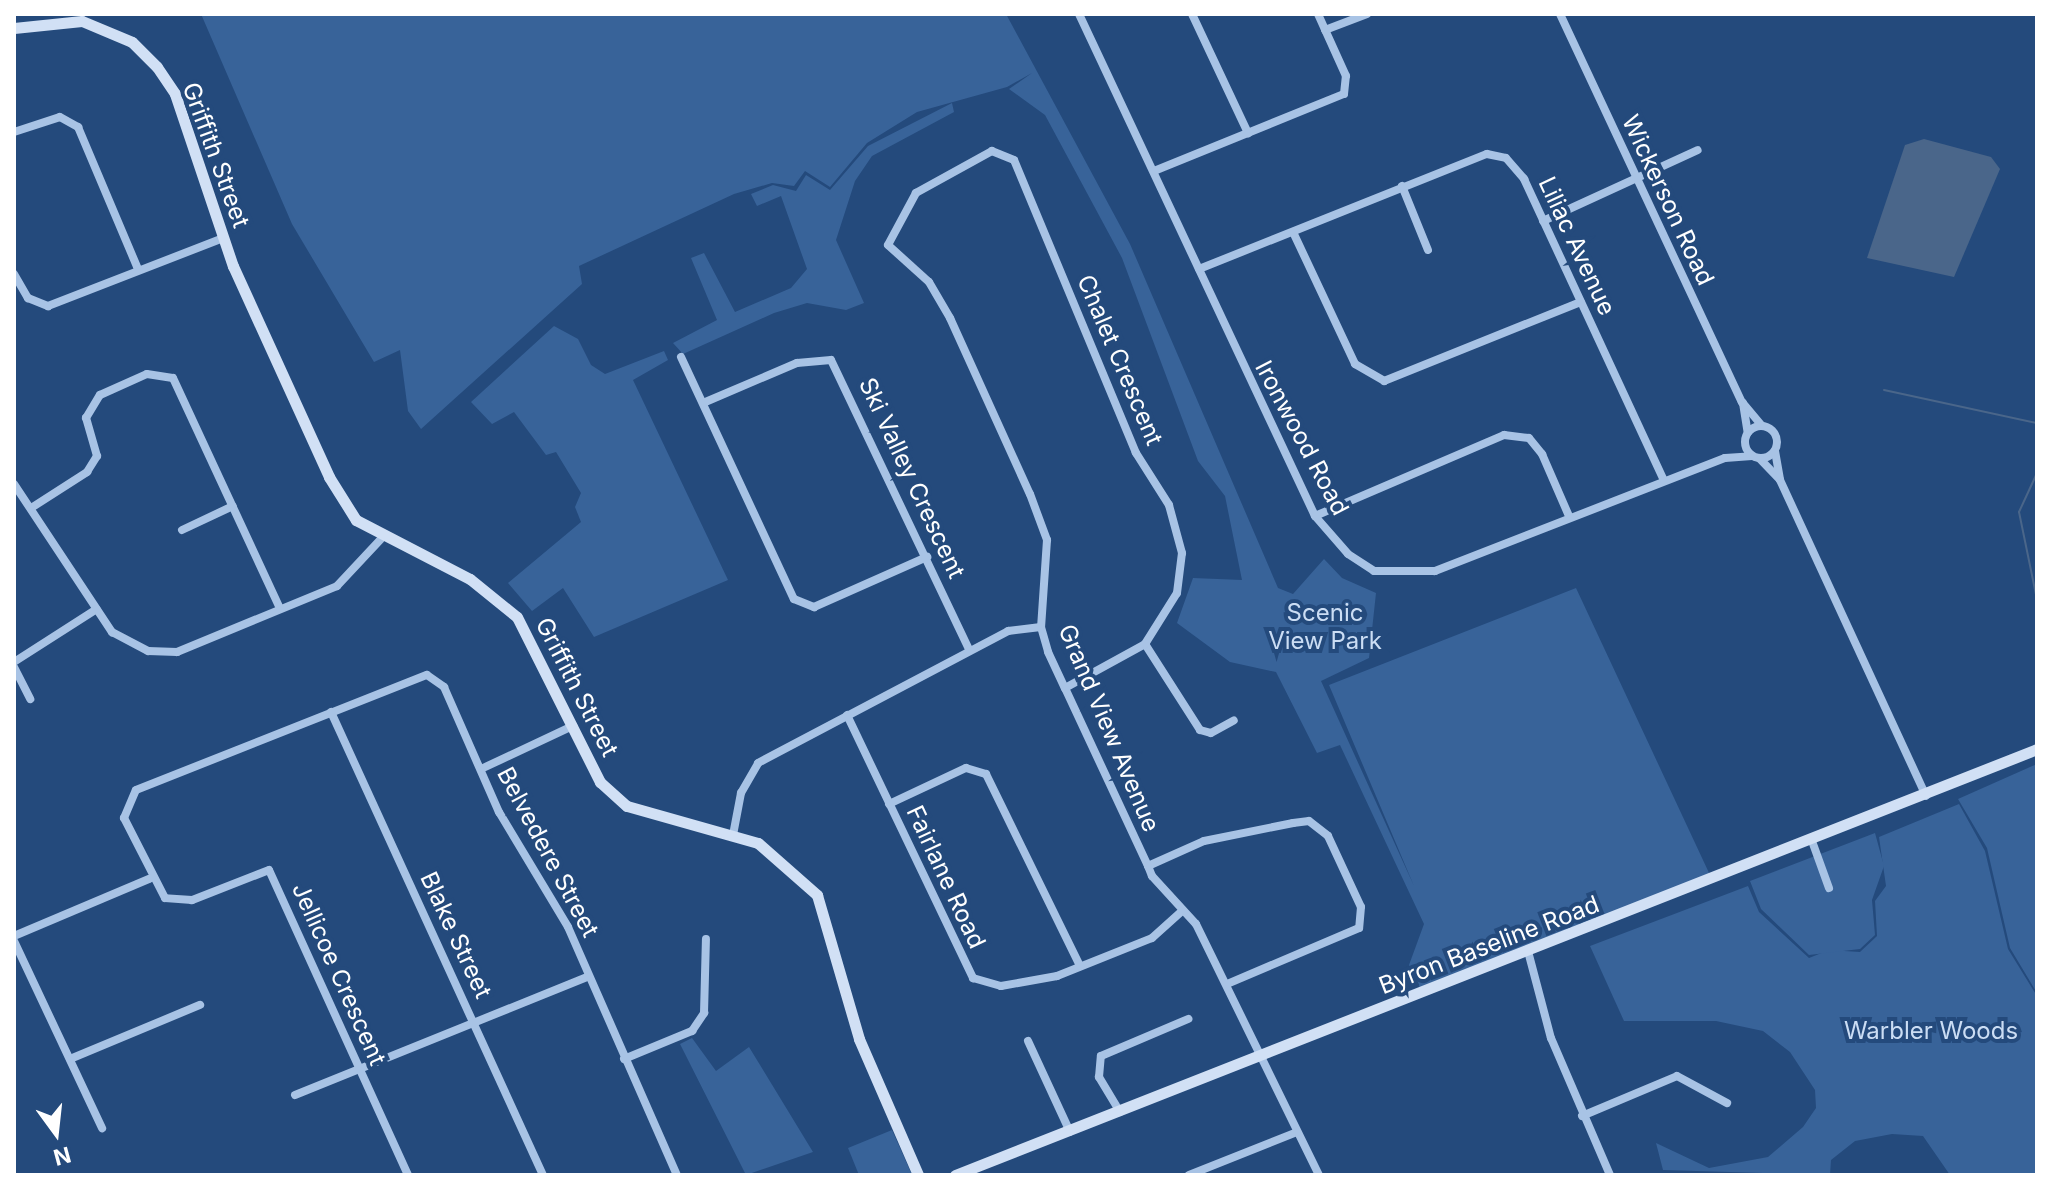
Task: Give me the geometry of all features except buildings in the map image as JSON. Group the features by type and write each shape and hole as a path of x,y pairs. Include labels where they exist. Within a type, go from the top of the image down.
{"street":[{"name":"Ironwood Road","path":"1079,14 1315,516 1348,554 1374,571 1409,574 1435,571 1569,516 1725,458 1756,457"},
{"path":"1192,14 1248,133"},
{"path":"1154,171 1344,94 1346,76 1318,14"},
{"path":"1325,30 1367,14"},
{"name":"Wickerson Road","path":"1560,14 1742,402 1762,426 1776,435 1775,451"},
{"name":"Griffith Street","path":"14,28 82,21 132,42 157,67 175,94 223,238 329,477 356,520 381,539 470,579 517,617 600,782 627,806 733,835 777,853 817,895 859,1039 918,1175"},
{"path":"14,132 60,117 78,127 138,269"},
{"path":"1543,221 1698,150"},
{"name":"Chalet Crescent","path":"888,245 916,193 992,151 1014,160 1136,453 1177,524 1177,593 1145,644 1065,688"},
{"name":"Liliac Avenue","path":"1199,269 1402,186 1497,154 1515,166 1664,480"},
{"path":"1402,186 1428,250"},
{"path":"1293,232 1355,364 1384,381 1581,302"},
{"path":"14,274 28,298 48,306 223,238"},
{"name":"Grand View Avenue","path":"888,245 929,282 950,318 1030,494 1047,540 1041,627 1065,688 1148,866 1182,911 1227,984 1319,1175"},
{"path":"681,357 794,599 814,607 927,557"},
{"name":"Ski Valley Crescent","path":"703,403 797,363 831,360 970,651"},
{"path":"31,508 87,472 97,456 86,418 92,404 147,374 173,378 280,608"},
{"name":"Wickerson Road","path":"1742,402 1746,437 1756,457"},
{"name":"Ironwood Road","path":"1725,458 1762,426"},
{"path":"1315,516 1504,435 1529,438 1542,454 1569,516"},
{"path":"1780,480 1756,457 1775,451 1780,480 1926,797"},
{"path":"14,484 97,609 128,646 177,652 352,577 381,539"},
{"path":"182,530 233,506"},
{"path":"30,699 14,665 97,609"},
{"path":"733,835 741,793 758,763 1008,631 1041,627"},
{"path":"1145,644 1200,730 1211,733 1234,720"},
{"name":"Belvedere Street","path":"331,712 416,677 439,681 481,769 568,927 587,977 677,1175"},
{"path":"102,1128 14,938 149,879 124,818 136,790 331,712"},
{"name":"Blake Street","path":"331,712 543,1175"},
{"name":"Fairlane Road","path":"847,715 973,978 1001,986 1080,966 1152,938 1182,911"},
{"path":"481,769 573,726"},
{"name":"Byron Baseline Road","path":"955,1175 1529,955 1926,797 2037,749"},
{"path":"889,804 966,768 986,774 1080,966"},
{"path":"1148,866 1204,841 1293,823 1309,821 1328,836 1361,907 1359,928 1227,984"},
{"path":"1812,841 1829,888"},
{"name":"Jellicoe Crescent","path":"149,879 178,902 269,870 408,1175"},
{"path":"624,1059 675,1040 698,1022 708,979 706,939"},
{"path":"1529,955 1582,1116 1610,1175"},
{"path":"295,1095 587,977"},
{"path":"70,1059 200,1005"},
{"path":"1120,1112 1099,1077 1101,1056 1188,1019"},
{"path":"1028,1041 1070,1132"},
{"path":"1582,1116 1677,1076 1727,1103"},
{"path":"1189,1175 1297,1132"}],"green space":[{"name":"Scenic View Park","path":"201,14 1006,14 1130,244 1278,588 1293,594 1324,559 1342,578 1376,593 1369,658 1321,681 1414,886 1329,685 1576,588 1710,875 1420,988 1409,965 1424,924 1340,745 1317,753 1276,672 1230,662 1177,623 1193,578 1242,580 1225,496 1198,461 1122,258 1045,115 1009,89 1032,73 1007,87 917,112 867,143 830,187 805,171 794,186 772,183 734,194 579,266 582,284 421,429 408,411 400,350 374,362 292,224"},
{"path":"952,103 954,112 872,156 855,181 836,240 864,303 846,310 807,303 774,313 683,354 673,343 717,320 691,258 704,253 735,312 791,288 807,269 781,196 757,206 751,194 773,185 796,191 806,175 830,190 868,146"},
{"path":"554,326 578,339 591,365 605,374 664,351 668,360 633,380 728,580 594,637 563,588 532,611 508,583 581,522 575,507 581,493 556,452 546,455 514,412 492,424 471,402"},
{"path":"2037,764 2037,993 2010,948 1987,848 1958,799"},
{"name":"Warbler Woods","path":"1959,804 1985,851 2008,949 2037,996 2037,1175 1950,1175 1923,1136 1892,1134 1855,1141 1831,1160 1830,1175 1663,1170 1656,1143 1709,1168 1768,1157 1803,1127 1816,1108 1815,1090 1790,1052 1763,1031 1716,1021 1624,1021 1590,946 1748,886 1759,912 1809,958 1829,950 1860,952 1877,936 1875,901 1886,886 1879,837"},
{"path":"1875,833 1884,866 1872,900 1875,935 1860,949 1809,955 1761,909 1750,881"},
{"path":"692,1038 716,1071 749,1047 813,1152 746,1175 680,1044"},
{"path":"892,1130 912,1175 859,1175 848,1148"}],"shaded area":[{"path":"1924,139 1991,157 2000,169 1954,277 1867,258 1905,145"}],"waterway":[{"path":"1884,390 2037,423"},
{"path":"2037,473 2019,512 2037,600"}]}
